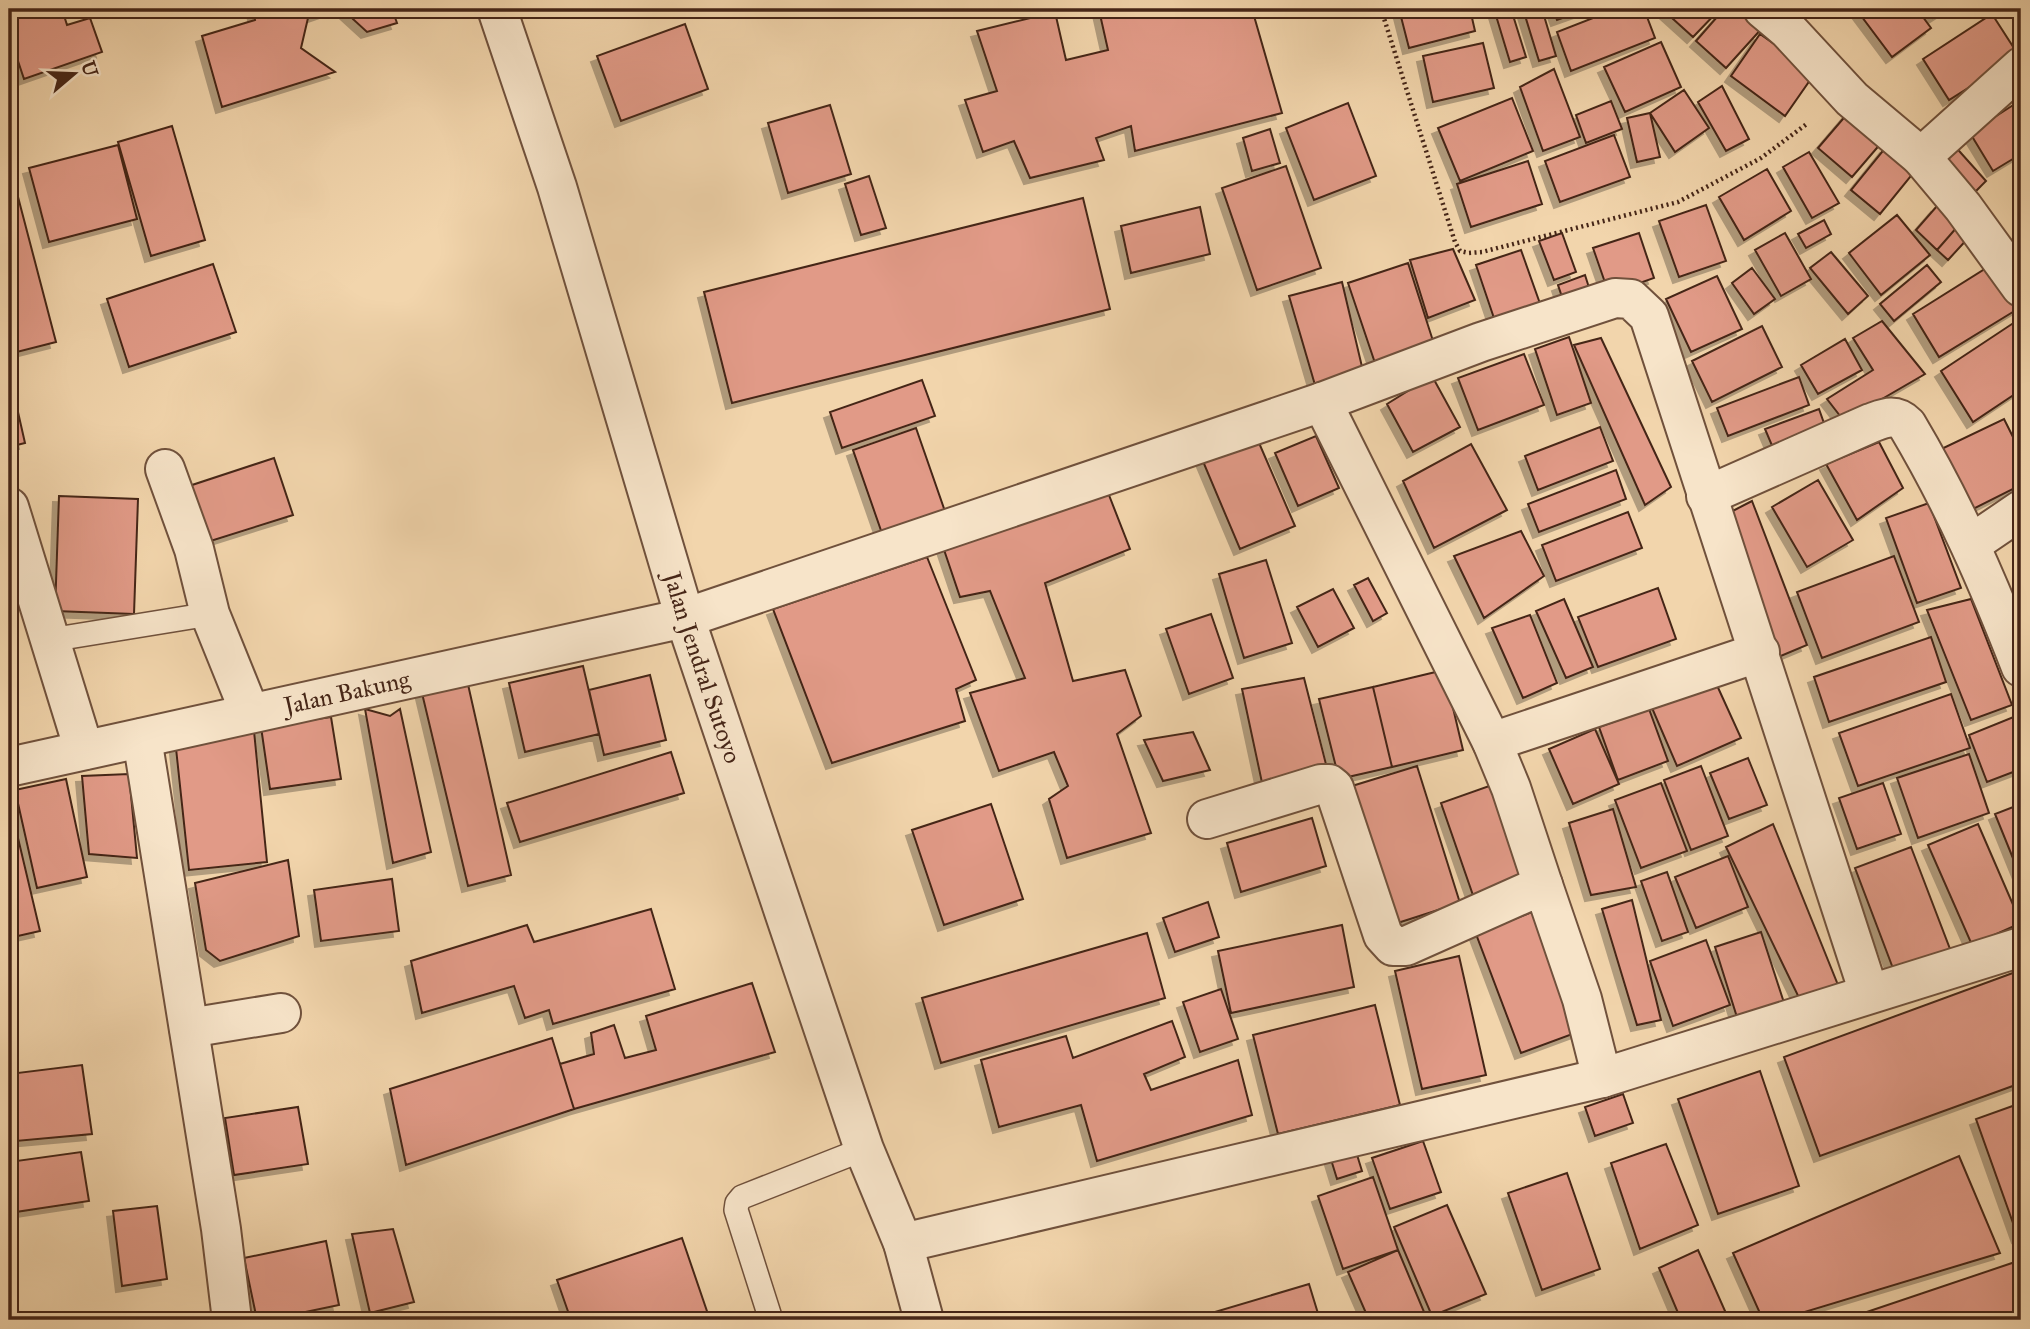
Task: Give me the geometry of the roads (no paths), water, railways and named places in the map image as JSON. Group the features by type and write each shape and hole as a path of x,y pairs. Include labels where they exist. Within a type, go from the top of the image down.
{"street":[{"name":"Jalan Jendral Sutoyo","path":"497,9 557,187 685,618 864,1149 903,1243 924,1320"},
{"path":"1763,9 1788,30 1852,99 1921,157 2021,287"},
{"path":"1921,157 2021,67"},
{"name":"Jalan Bakung","path":"9,767 685,618 1322,402 1480,341 1615,298 1631,299 1649,316 1869,993"},
{"path":"1322,402 1492,742 1511,788 1582,999 1602,1078"},
{"path":"1706,496 1871,423 1895,416 1907,425 1971,544 2021,667"},
{"path":"165,470 194,549 210,614 250,713"},
{"path":"9,507 84,750"},
{"path":"1971,544 2021,510"},
{"path":"1492,742 1760,652"},
{"path":"142,738 221,1229 232,1320"},
{"path":"1207,819 1321,784 1329,784 1334,788 1383,935 1393,946 1406,946 1544,885"},
{"path":"903,1243 1602,1078 2021,947"},
{"path":"189,1028 281,1013"}],"lane":[{"path":"50,640 210,614"},
{"path":"771,1320 736,1210 737,1203 742,1197 864,1149"}]}
